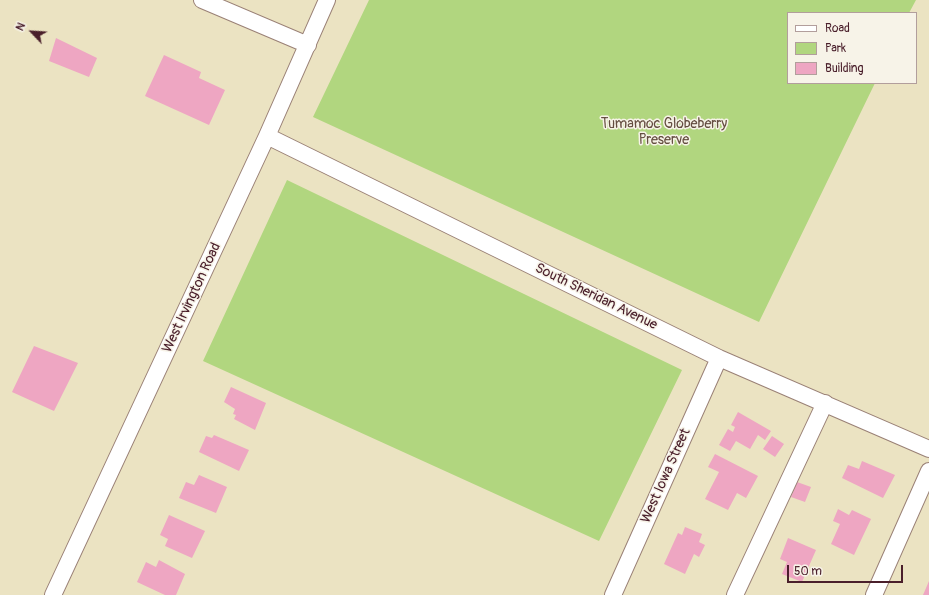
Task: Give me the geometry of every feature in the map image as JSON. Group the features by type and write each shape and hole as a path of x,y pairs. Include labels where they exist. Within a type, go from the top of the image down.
{"street":[{"path":"202,0 308,44"},
{"name":"West Irvington Road","path":"53,595 268,136 327,0"},
{"name":"South Sheridan Avenue","path":"268,136 719,358 929,449"},
{"name":"West Iowa Street","path":"612,595 719,358"},
{"path":"736,595 825,403"},
{"path":"874,595 929,471"}],"green space":[{"name":"Tumamoc Globeberry Preserve","path":"369,0 916,0 910,12 787,12 787,84 875,84 759,322 313,117"},
{"path":"287,180 682,370 599,541 203,361"}],"building":[{"path":"56,38 97,58 89,77 49,61"},
{"path":"164,55 201,72 199,78 225,90 209,125 145,96"},
{"path":"34,346 78,363 54,411 12,392"},
{"path":"231,387 266,403 255,430 234,419 236,415 233,414 235,409 224,402"},
{"path":"738,412 771,431 765,440 758,435 750,449 736,441 730,451 719,445 728,429 733,432 735,427 731,425"},
{"path":"214,435 249,450 239,471 199,452 206,436 212,438"},
{"path":"772,436 784,444 775,457 763,449"},
{"path":"715,454 758,476 746,498 737,493 728,510 705,499 719,472 708,467"},
{"path":"862,461 895,475 883,498 842,478 848,465 859,469"},
{"path":"199,475 227,487 216,513 179,498 186,482 194,485"},
{"path":"797,482 811,487 805,502 791,497"},
{"path":"838,509 849,515 852,510 871,519 854,555 831,544 840,524 833,521"},
{"path":"169,515 205,531 192,558 165,546 168,539 160,535"},
{"path":"685,527 702,534 699,542 705,545 699,557 694,554 685,574 664,564 678,533 682,535"},
{"path":"788,538 816,550 802,582 782,574 787,562 780,559"},
{"path":"159,560 185,574 176,595 165,595 137,582 146,562 156,567"},
{"path":"929,581 929,595 923,595"}]}
